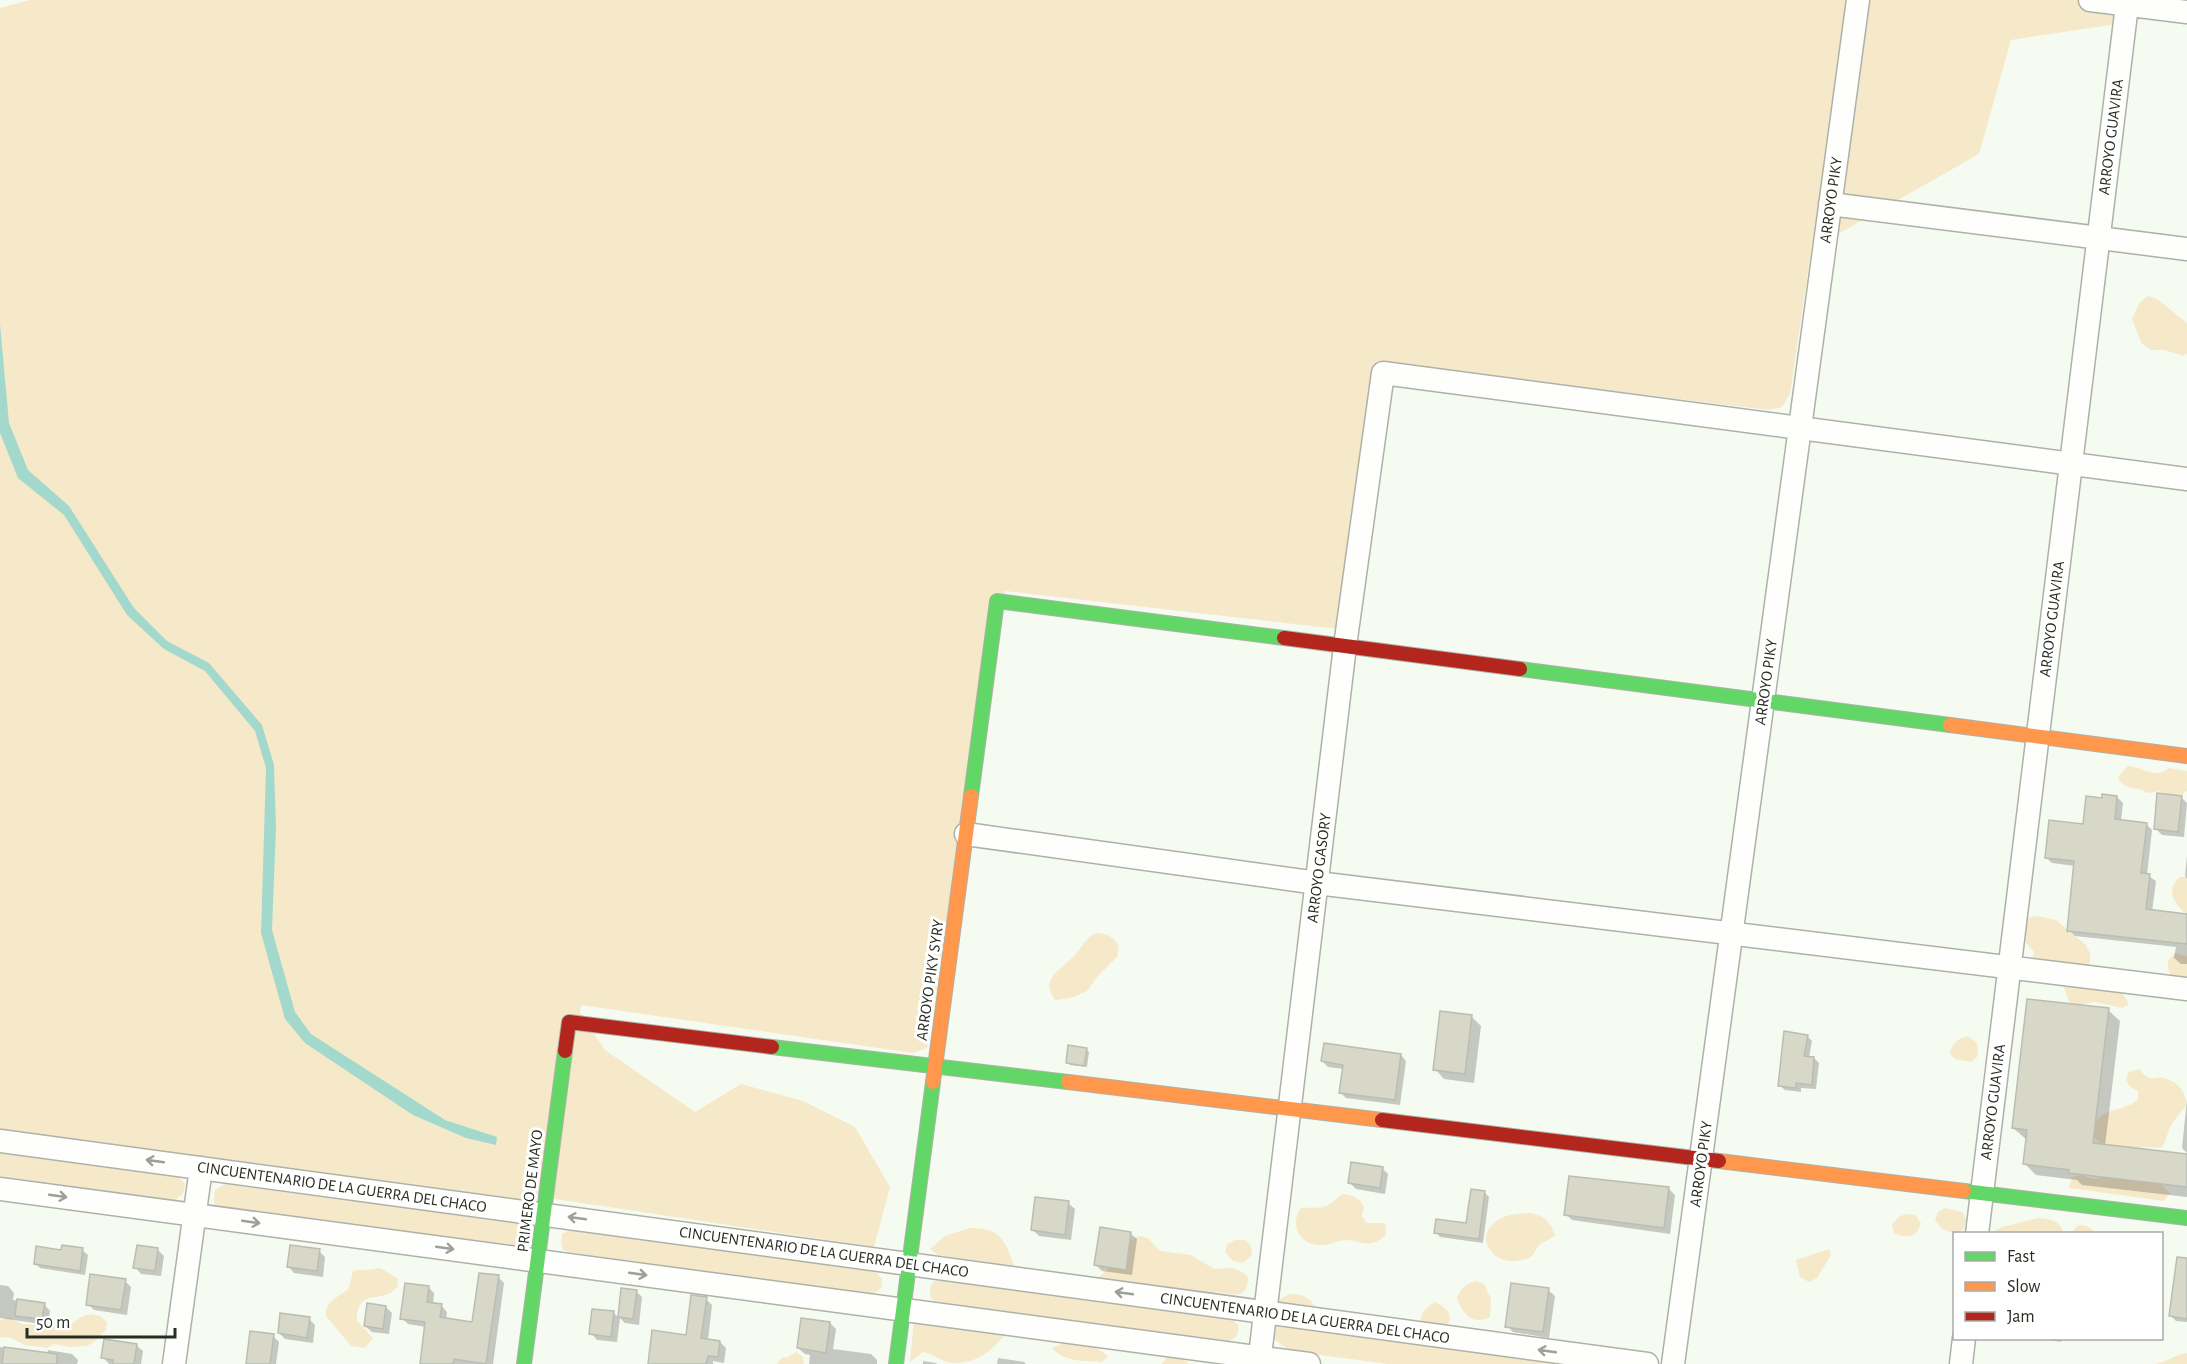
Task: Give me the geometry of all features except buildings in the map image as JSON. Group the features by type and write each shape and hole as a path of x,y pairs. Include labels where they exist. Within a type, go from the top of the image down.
{"street":[{"name":"ARROYO PIKY","path":"1673,1364 1857,0"},
{"path":"2091,0 2187,12"},
{"name":"ARROYO GUAVIRA","path":"1977,1232 2127,5"},
{"path":"1830,204 2187,249"},
{"name":"ARROYO GASORY","path":"1259,1361 1345,646 1383,373 1800,428"},
{"path":"1800,428 2187,479"},
{"name":"ARROYO PIKY SYRY","path":"896,1364 997,601 1345,646"},
{"path":"1345,646 2187,756"},
{"path":"966,834 1317,883 2187,989"},
{"name":"PRIMERO DE MAYO","path":"524,1364 569,1022 936,1066"},
{"path":"936,1066 2187,1218"},
{"name":"CINCUENTENARIO DE LA GUERRA DEL CHACO","path":"0,1141 1647,1364"},
{"path":"174,1364 201,1168"},
{"path":"0,1189 903,1310 1259,1361 1309,1364"},
{"path":"1961,1364 1964,1340"}],"shaded area":[{"path":"30,0 2187,0 2187,2 2136,21 2011,40 1979,154 1822,243 1812,245 1790,394 1782,407 1769,410 1390,364 1338,629 1005,591 927,1048 913,1053 581,1005 580,1013 605,1050 695,1112 741,1084 803,1101 855,1127 890,1187 874,1247 528,1195 521,1200 513,1200 0,1131 0,8"},
{"path":"2148,296 2157,299 2187,323 2187,354 2183,356 2164,350 2152,350 2142,344 2132,319 2140,302"},
{"path":"2128,766 2154,773 2169,768 2187,771 2187,791 2178,798 2166,796 2160,791 2148,793 2127,787 2118,777"},
{"path":"2180,877 2187,877 2187,914 2175,902 2172,892 2175,882"},
{"path":"2037,916 2056,920 2086,945 2090,953 2090,963 2085,969 2120,988 2129,1005 2122,1008 2095,1002 2078,1005 2069,1002 2061,979 2032,962 2034,952 2018,933 2024,921"},
{"path":"1096,933 1107,935 1115,940 1119,946 1117,957 1087,991 1071,998 1055,1000 1049,986 1050,981"},
{"path":"2175,953 2187,956 2187,989 2173,977 2169,970 2168,961"},
{"path":"1968,1036 1977,1043 1978,1056 1971,1062 1955,1059 1950,1054 1952,1047 1958,1040"},
{"path":"2139,1069 2150,1078 2162,1077 2178,1085 2185,1096 2186,1106 2172,1124 2161,1148 2144,1147 2122,1150 2099,1142 2093,1136 2097,1120 2108,1112 2138,1100 2138,1091 2130,1087 2126,1080 2129,1072"},
{"path":"0,1152 176,1175 185,1184 183,1194 175,1200 0,1176"},
{"path":"2081,1175 2094,1179 2112,1176 2161,1184 2170,1193 2164,1201 2069,1188 2072,1177"},
{"path":"225,1184 387,1206 399,1204 408,1208 522,1224 527,1226 525,1246 521,1248 221,1207 215,1205 215,1190"},
{"path":"1342,1194 1360,1201 1364,1207 1362,1216 1366,1223 1385,1223 1386,1235 1371,1243 1347,1240 1323,1245 1312,1244 1301,1237 1296,1220 1301,1208 1323,1207"},
{"path":"1945,1208 1963,1212 1966,1220 1964,1229 1951,1232 1944,1230 1938,1224 1935,1220 1938,1212"},
{"path":"1530,1213 1546,1220 1555,1235 1539,1245 1532,1256 1523,1260 1503,1260 1496,1256 1487,1244 1488,1230 1502,1218"},
{"path":"1906,1214 1915,1215 1921,1223 1917,1232 1911,1236 1894,1233 1892,1225 1898,1217"},
{"path":"2038,1218 2057,1223 2063,1232 1992,1232 2002,1227"},
{"path":"2078,1225 2087,1226 2096,1232 2072,1232"},
{"path":"970,1228 989,1230 1001,1238 1015,1268 1092,1284 1115,1262 1127,1243 1139,1236 1148,1238 1160,1251 1191,1255 1214,1269 1232,1268 1242,1272 1248,1277 1247,1285 1242,1293 1217,1292 1212,1298 1239,1326 1237,1336 1228,1342 1034,1315 1016,1320 998,1343 974,1360 953,1363 923,1352 910,1362 914,1320 992,1310 937,1302 932,1300 930,1294 931,1284 936,1281 991,1270 987,1262 938,1255 930,1249 945,1236"},
{"path":"572,1229 874,1270 882,1279 881,1288 872,1295 568,1252 563,1250 561,1244 562,1234"},
{"path":"1235,1240 1245,1240 1251,1246 1252,1255 1243,1263 1233,1261 1225,1252 1227,1244"},
{"path":"1829,1249 1831,1255 1817,1278 1809,1282 1800,1277 1796,1260"},
{"path":"378,1268 397,1278 398,1286 386,1295 366,1299 361,1303 357,1321 373,1338 365,1348 351,1346 326,1316 326,1310 333,1299 349,1288 353,1271"},
{"path":"1475,1281 1484,1284 1491,1299 1490,1317 1478,1320 1465,1313 1457,1298 1464,1287"},
{"path":"1290,1294 1301,1295 1309,1300 1315,1307 1318,1317 1568,1364 1388,1364 1290,1351 1263,1331 1274,1302"},
{"path":"1435,1302 1449,1314 1449,1322 1443,1331 1420,1323 1424,1311"},
{"path":"92,1314 100,1316 107,1322 106,1330 87,1346 70,1347 54,1344 47,1348 25,1345 11,1338 0,1337 0,1320 9,1317 22,1324 47,1325 63,1330 80,1318"},
{"path":"1070,1340 1089,1343 1108,1356 1102,1362 1075,1360 1062,1356 1052,1348"},
{"path":"796,1352 803,1357 804,1364 777,1364 782,1358"},
{"path":"2187,1353 2187,1364 2154,1364 2178,1355"},
{"path":"1169,1356 1182,1358 1189,1364 1161,1364"}],"water":[{"path":"0,324 9,423 28,470 69,506 134,608 167,641 209,663 262,725 274,765 276,828 272,930 295,1012 311,1034 445,1120 497,1137 496,1145 466,1138 413,1115 305,1043 285,1019 261,933 266,768 255,731 205,671 164,649 127,615 64,515 18,478 0,433"}],"traffic: fast":[{"path":"971,796 997,601 1284,638"},
{"path":"1520,669 1950,725"},
{"path":"772,1047 1068,1082"},
{"path":"524,1364 565,1051"},
{"path":"896,1364 933,1082"},
{"path":"1964,1191 2187,1218"}],"traffic: slow":[{"path":"1950,725 2187,756"},
{"path":"933,1082 971,796"},
{"path":"1068,1082 1382,1120"},
{"path":"1719,1161 1964,1191"}],"traffic: jam":[{"path":"1284,638 1520,669"},
{"path":"565,1051 569,1022 772,1047"},
{"path":"1382,1120 1719,1161"}]}
